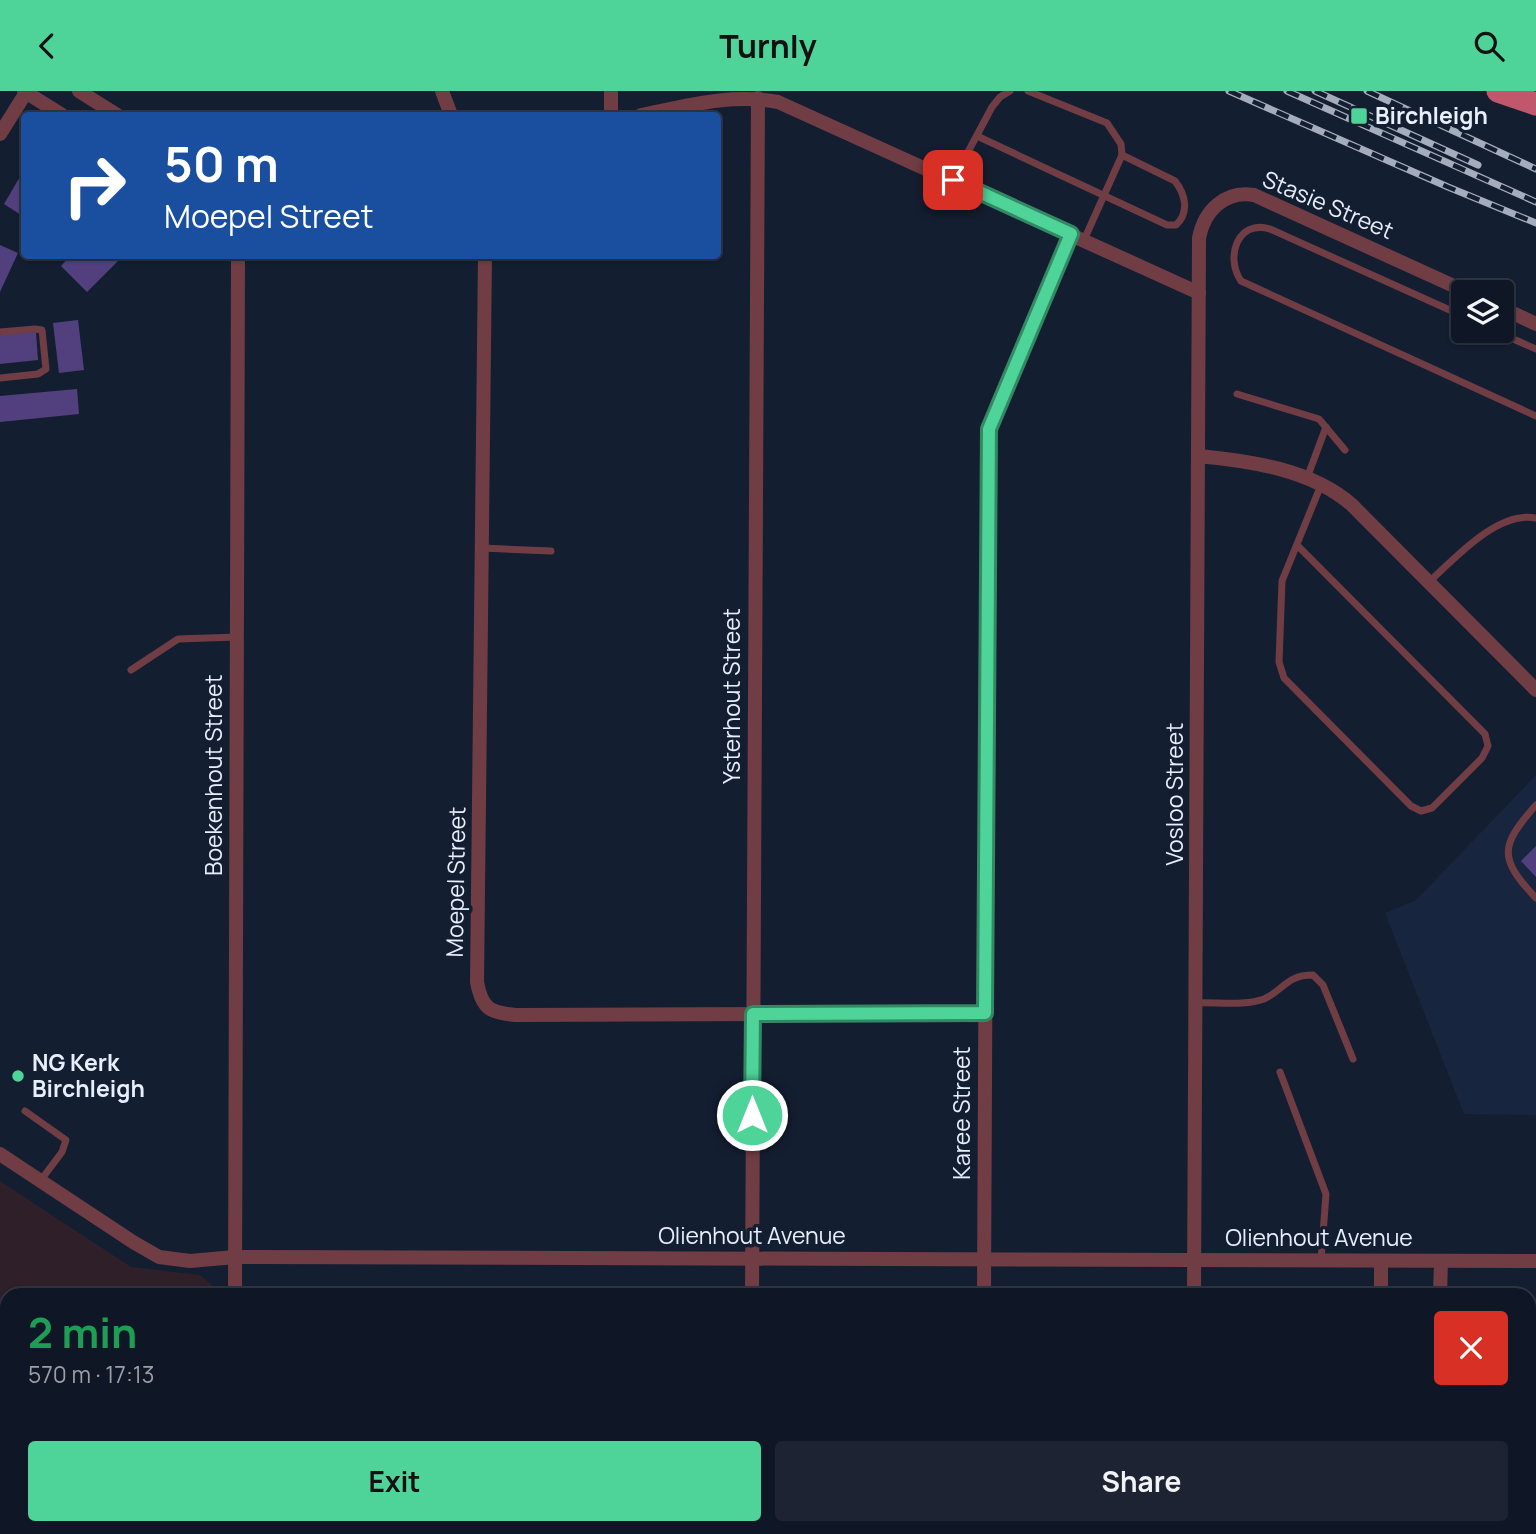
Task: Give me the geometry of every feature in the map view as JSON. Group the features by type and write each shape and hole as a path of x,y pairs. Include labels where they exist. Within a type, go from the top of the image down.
{"main road":[{"path":"1498,91 1536,104"}],"street":[{"path":"0,134 26,91 58,112"},
{"path":"79,91 112,112"},
{"path":"442,91 450,112"},
{"path":"611,91 611,112"},
{"path":"656,112 718,100 758,98 795,109 1199,293"},
{"name":"Ysterhout Street","path":"752,1288 758,98"},
{"name":"Stasie Street","path":"1199,293 1201,227 1206,216 1220,202 1237,194 1266,200 1451,285"},
{"name":"Karee Street","path":"984,1288 989,429 1077,237"},
{"name":"Boekenhout Street","path":"235,1288 238,259"},
{"name":"Moepel Street","path":"485,259 477,982 483,1003 500,1014 516,1015 985,1013"},
{"name":"Vosloo Street","path":"1194,1288 1199,293"},
{"path":"1514,314 1536,324"},
{"path":"1198,456 1236,460 1307,478 1352,505 1536,690"},
{"name":"Olienhout Avenue","path":"0,1154 159,1257 190,1261 235,1257 1536,1261"},
{"path":"1381,1261 1381,1288"},
{"path":"1440,1288 1441,1261"}],"lane":[{"path":"953,180 992,107 1000,97 1010,91"},
{"path":"1028,91 1107,123 1121,144 1122,155 1103,194 1077,237"},
{"path":"977,136 1167,225 1177,225 1185,211 1184,199 1175,181 1122,155"},
{"path":"1451,311 1262,226 1250,228 1240,235 1237,241 1235,270 1246,284 1536,416"},
{"path":"0,332 42,330 46,369 38,374 0,378"},
{"path":"1514,339 1536,349"},
{"path":"1237,394 1319,419 1345,450"},
{"path":"1307,478 1326,427"},
{"path":"1298,546 1485,734 1488,746 1482,758 1432,808 1421,811 1411,806 1284,678 1279,662 1280,589 1321,485"},
{"path":"1429,582 1485,532 1530,516 1536,518"},
{"path":"482,548 551,551"},
{"path":"131,670 178,639 237,637"},
{"path":"1536,805 1516,827 1509,843 1508,854 1515,876 1536,898"},
{"path":"1197,1003 1253,1002 1270,995 1288,981 1313,975 1323,985 1353,1059"},
{"path":"1280,1072 1326,1194 1321,1261"},
{"path":"25,1111 66,1140 62,1152 40,1181"}],"shaded area":[{"path":"1536,775 1536,1115 1464,1114 1385,913 1415,901"},
{"path":"0,1181 131,1267 200,1275 216,1288 0,1288"}],"building":[{"path":"21,175 21,215 4,204"},
{"path":"0,245 18,253 0,292"},
{"path":"67,259 120,259 87,292 61,266"},
{"path":"78,320 84,370 59,373 53,323"},
{"path":"36,332 38,360 0,364 0,335"},
{"path":"77,389 79,414 0,422 0,396"},
{"path":"1536,846 1536,877 1521,861"},
{"path":"657,1287 691,1287 691,1288"}],"railway":[{"path":"1229,91 1536,223"},
{"path":"1287,91 1536,202"},
{"path":"1315,91 1478,165"},
{"path":"1367,91 1536,169"}],"place":[{"name":"Birchleigh","path":"1359,116"},
{"name":"NG Kerk Birchleigh","path":"18,1076"}],"route":[{"path":"752,1115 753,1014 985,1013 989,429 1071,234 953,180"}]}
